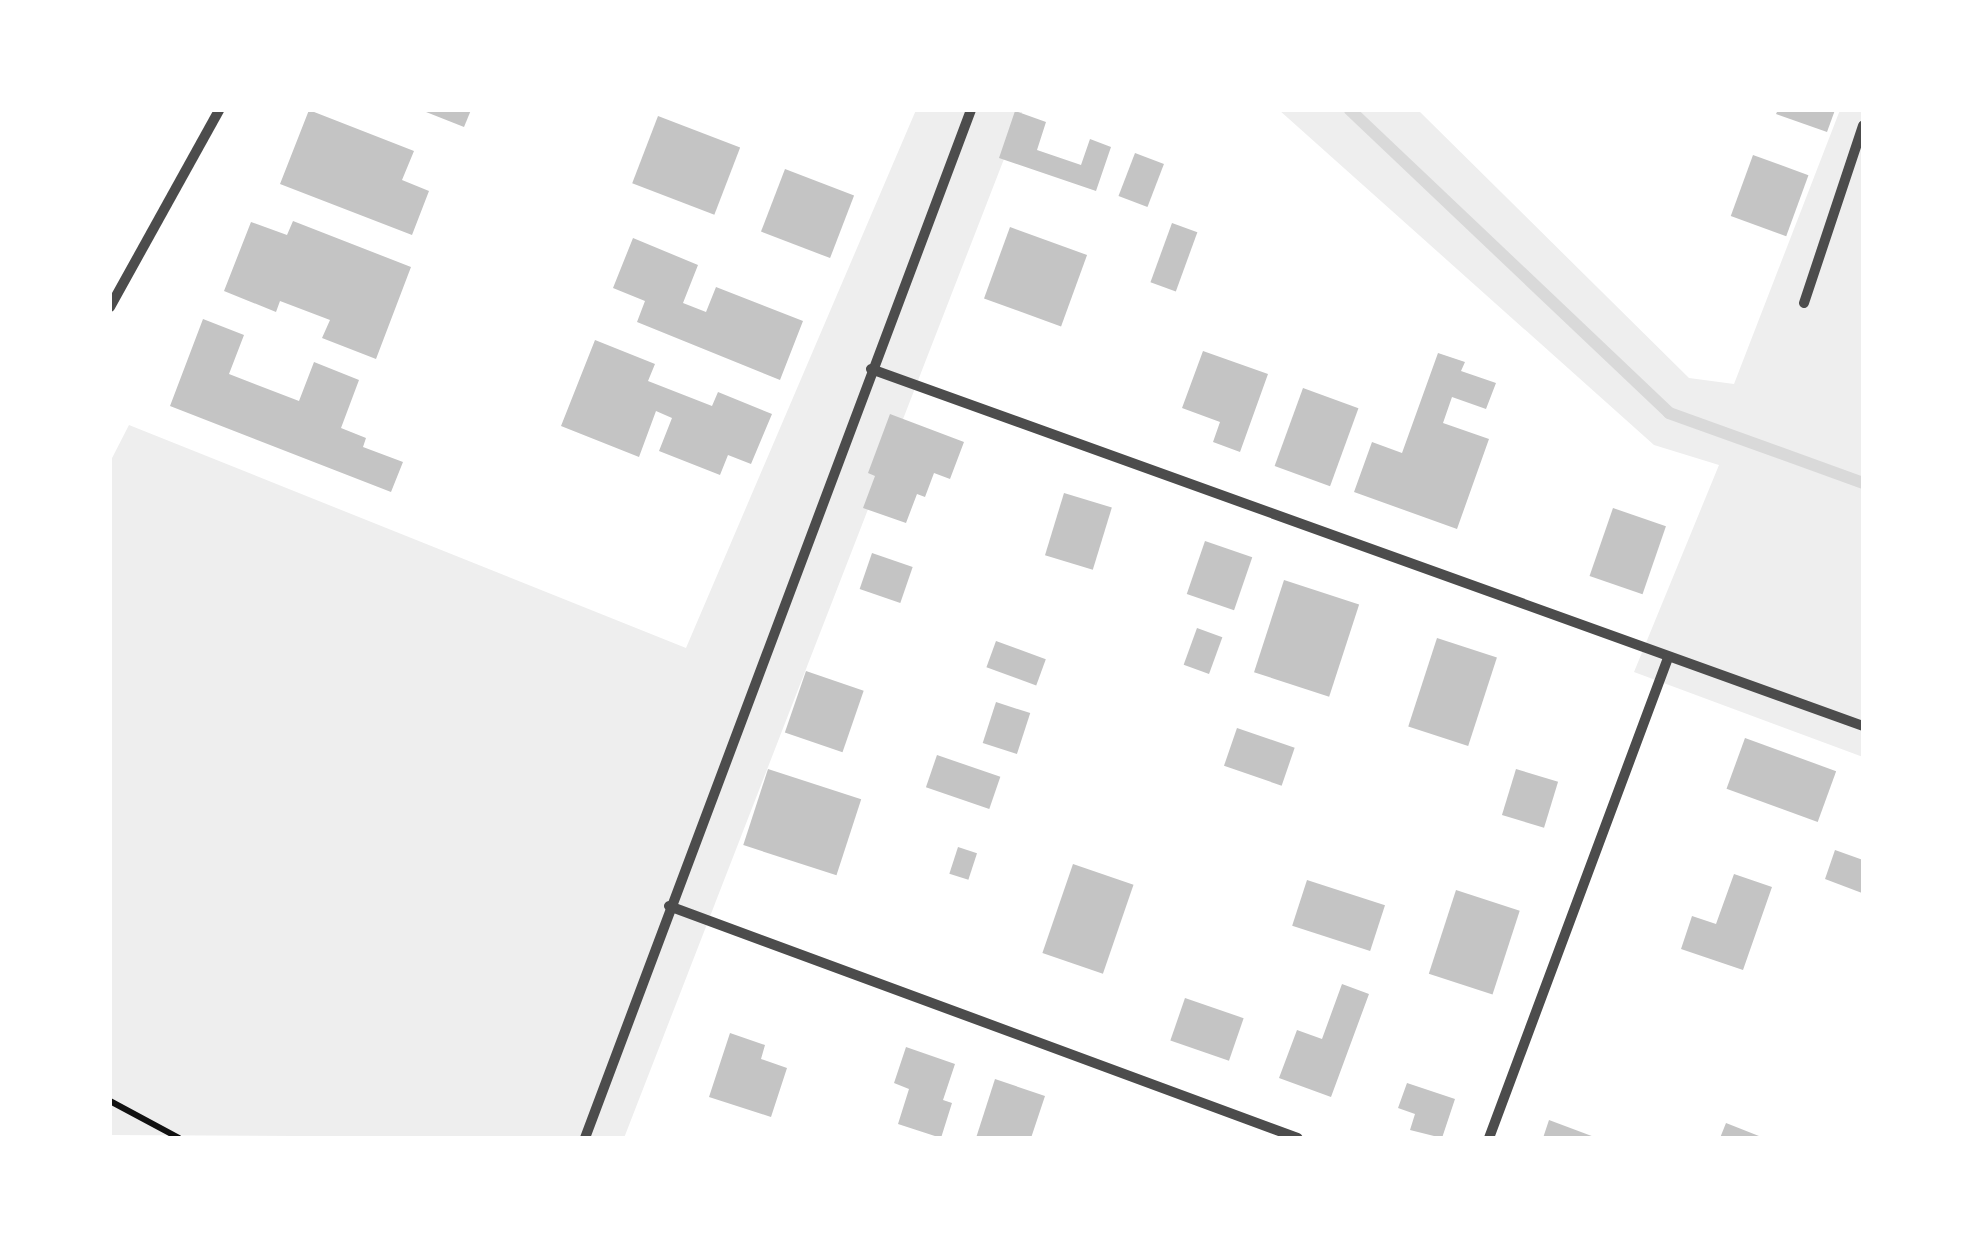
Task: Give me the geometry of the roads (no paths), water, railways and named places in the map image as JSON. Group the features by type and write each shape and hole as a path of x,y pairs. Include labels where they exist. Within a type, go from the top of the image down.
{"street":[{"path":"110,307 218,110"},
{"path":"585,1138 971,110"},
{"path":"1804,303 1863,126"},
{"path":"871,369 1863,726"},
{"path":"1490,1138 1668,658"},
{"path":"669,906 1298,1138"}],"waterway":[{"path":"1350,110 1669,413 1863,483"}]}
